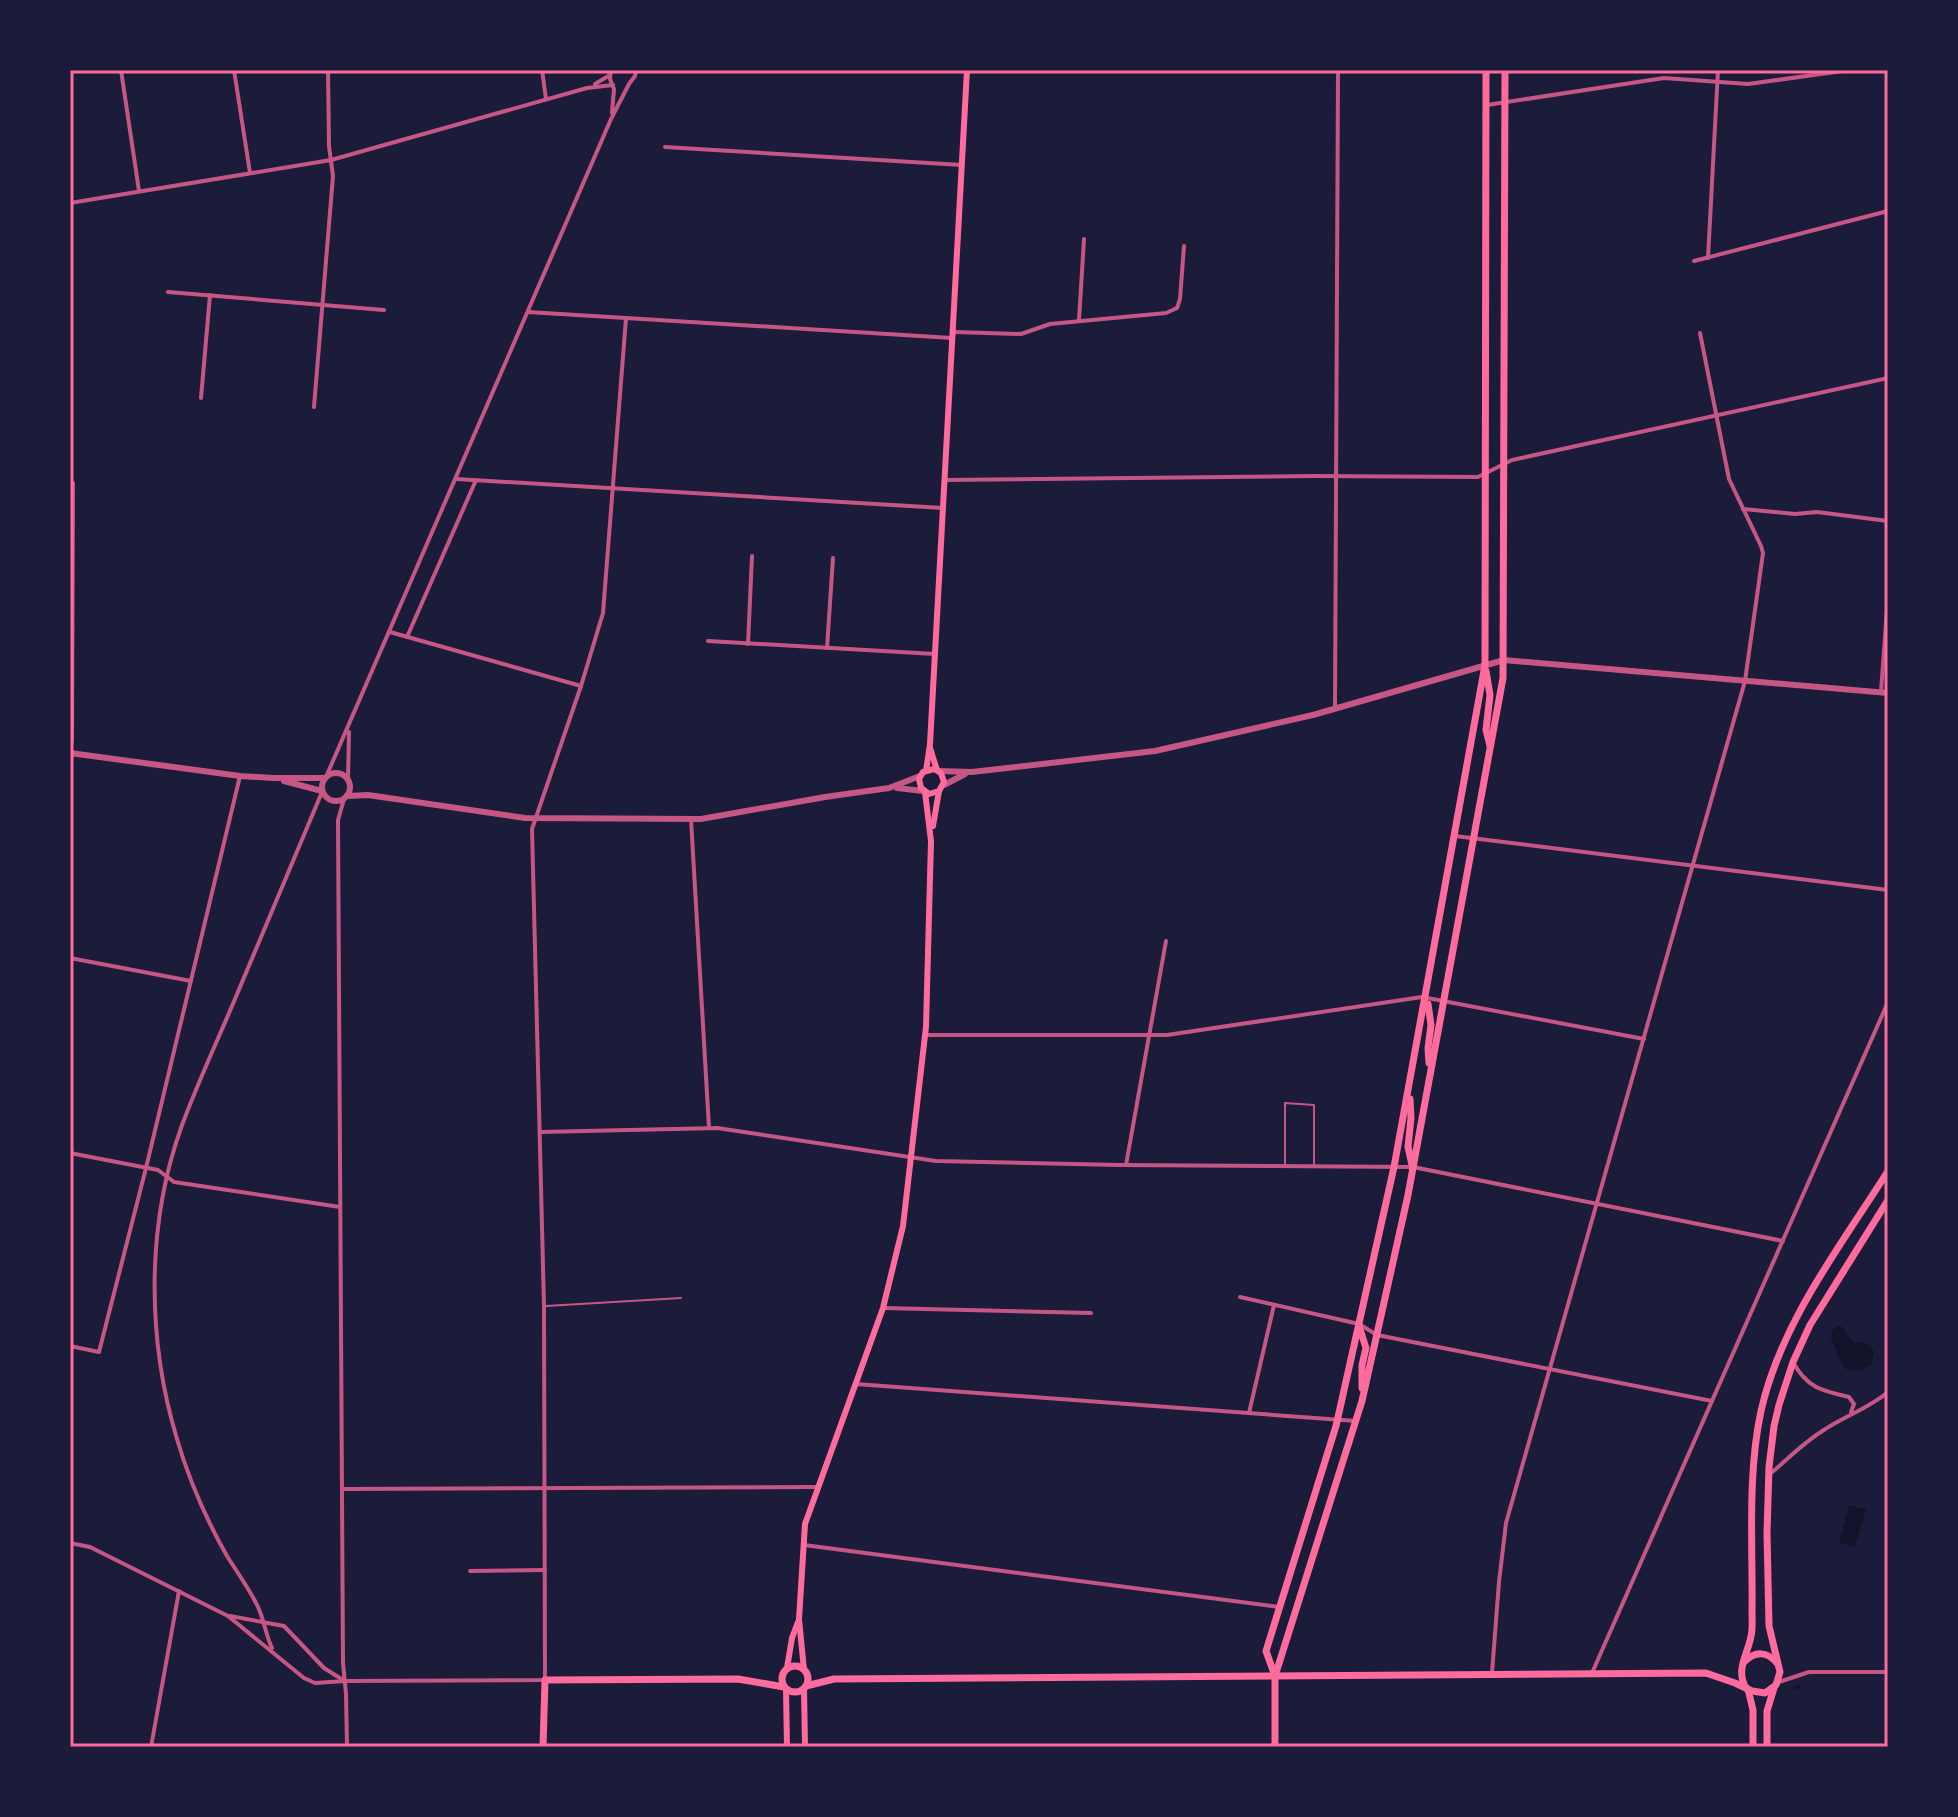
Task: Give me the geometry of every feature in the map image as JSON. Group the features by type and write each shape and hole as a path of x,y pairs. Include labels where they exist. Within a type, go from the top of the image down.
{"main road":[{"path":"931,841 924,791 919,782 930,744 967,70"},
{"path":"1275,1676 1266,1651 1337,1420 1394,1167 1485,665 1486,70"},
{"path":"1275,1747 1275,1676 1362,1401 1413,1167 1503,678 1505,70"},
{"path":"1485,665 1490,695 1486,726 1490,748"},
{"path":"805,1747 805,1687 808,1680 804,1670 799,1619 805,1524 883,1308 903,1226 926,1035 931,841 944,778 938,771 930,744"},
{"path":"923,773 931,769 938,771"},
{"path":"924,791 932,794 941,788"},
{"path":"1426,998 1431,1020 1428,1048 1431,1072"},
{"path":"1409,1090 1411,1118 1408,1147 1413,1167"},
{"path":"1753,1747 1753,1710 1740,1675 1752,1631 1755,1461 1769,1381 1795,1320 1888,1171"},
{"path":"1767,1747 1767,1711 1780,1672 1769,1626 1767,1533 1774,1426 1793,1362 1821,1305 1888,1200"},
{"path":"1359,1324 1366,1348 1362,1365 1362,1401"},
{"path":"787,1747 782,1678 799,1619"},
{"path":"1744,1662 1749,1657 1762,1654 1769,1655 1778,1665"},
{"path":"787,1668 796,1666 804,1670"},
{"path":"543,1747 545,1680 738,1679 794,1692 834,1679 1706,1673 1758,1693 1765,1693 1776,1685"}],"street":[{"path":"121,70 139,191"},
{"path":"234,70 250,173"},
{"path":"314,407 333,176 329,146 328,70"},
{"path":"542,70 546,99"},
{"path":"1335,709 1338,70"},
{"path":"1708,258 1718,70"},
{"path":"1486,105 1664,78 1748,84 1850,70"},
{"path":"276,1654 256,1602 199,1501 180,1451 166,1400 155,1295 158,1231 168,1177 181,1127 322,785 611,119 638,71"},
{"path":"587,88 610,72"},
{"path":"610,72 613,85 611,119"},
{"path":"70,203 331,160 587,88 630,83"},
{"path":"665,147 962,165"},
{"path":"1694,261 1888,211"},
{"path":"1079,320 1084,239"},
{"path":"528,312 952,335 1021,334 1050,324 1166,313 1177,308 1184,246"},
{"path":"168,292 384,310"},
{"path":"201,398 210,295"},
{"path":"70,1543 90,1547 228,1616 311,1682 545,1680 544,1306 532,829 603,613 626,318"},
{"path":"1492,1675 1506,1523 1745,681 1763,558 1761,546 1729,479 1700,333"},
{"path":"944,480 1478,477 1512,460 1888,378"},
{"path":"456,479 943,508"},
{"path":"407,637 476,480"},
{"path":"73,483 70,751 240,776 326,777 338,773 368,795"},
{"path":"1743,509 1795,514 1817,512 1888,521"},
{"path":"748,644 752,556"},
{"path":"827,648 833,558"},
{"path":"938,771 972,772 1141,753 1335,709 1503,660 1884,693 1887,609"},
{"path":"390,632 581,686"},
{"path":"708,641 935,654"},
{"path":"347,1747 343,1663 338,820 350,790 350,726"},
{"path":"941,788 972,772"},
{"path":"889,788 923,773"},
{"path":"70,1346 99,1352 240,776"},
{"path":"273,778 322,791 333,801 368,795 535,818 701,819 889,788 924,791"},
{"path":"691,819 709,1128"},
{"path":"1455,836 1888,890"},
{"path":"1126,1165 1166,941"},
{"path":"70,958 191,981"},
{"path":"926,1035 1167,1035 1426,998 1644,1039"},
{"path":"1591,1674 1888,1002"},
{"path":"541,1132 709,1128 936,1161 1413,1167 1783,1241"},
{"path":"70,1153 158,1170 174,1182 340,1207"},
{"path":"1240,1297 1359,1324 1377,1335 1712,1401"},
{"path":"1249,1413 1274,1305"},
{"path":"883,1308 1091,1313"},
{"path":"1793,1362 1815,1387 1849,1397 1854,1404 1850,1414"},
{"path":"856,1384 1356,1421"},
{"path":"1769,1475 1811,1438 1888,1392"},
{"path":"342,1489 818,1487"},
{"path":"804,1545 1279,1607"},
{"path":"470,1571 545,1570"},
{"path":"151,1747 179,1591"},
{"path":"228,1616 284,1626 324,1668 345,1681"},
{"path":"1776,1685 1809,1672 1888,1672"}],"lane":[{"path":"1285,1166 1285,1103 1314,1105 1314,1166"},
{"path":"544,1306 681,1298"}],"shaded area":[{"path":"1839,1326 1853,1342 1871,1346 1874,1353 1871,1365 1857,1370 1843,1367 1831,1338 1832,1330"},
{"path":"1849,1505 1866,1509 1855,1547 1839,1542"}],"waterway":[{"path":"1795,1688 1799,1686"}]}
